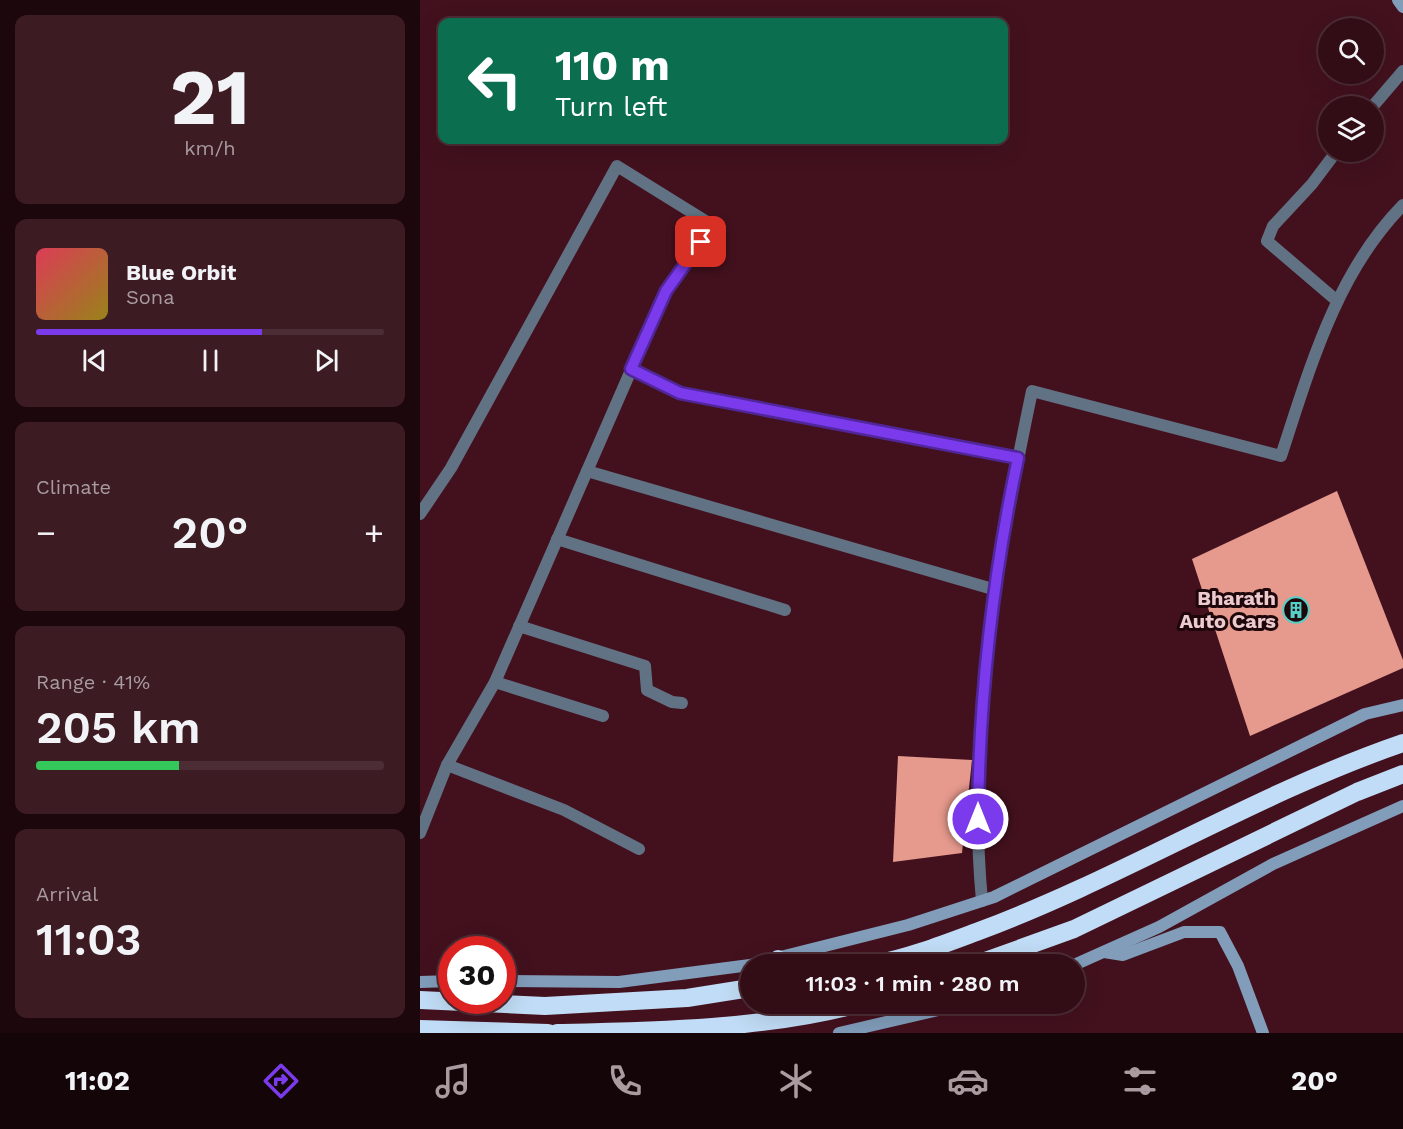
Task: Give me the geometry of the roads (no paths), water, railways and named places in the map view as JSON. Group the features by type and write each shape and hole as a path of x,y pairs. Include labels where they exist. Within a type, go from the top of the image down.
{"highway":[{"path":"917,954 1027,913 1170,848 1346,762 1403,743"},
{"path":"1004,954 1074,928 1357,792 1403,774"},
{"path":"420,1000 545,1006 687,998 740,990"},
{"path":"557,1033 644,1031 741,1023 796,1014"},
{"path":"420,1029 548,1033"}],"street":[{"path":"1398,0 1403,7"},
{"path":"1382,96 1403,71"},
{"path":"1328,162 1312,184 1273,226 1267,242 1336,300"},
{"path":"420,514 451,468 616,166 712,225 666,291 495,682 447,765 420,833"},
{"path":"982,901 978,861 979,733 1003,527 1032,391 1281,456 1336,300 1386,223 1403,205"},
{"path":"631,369 680,393 1018,458"},
{"path":"586,471 996,590"},
{"path":"557,539 785,609"},
{"path":"519,626 645,666 647,690 672,702 682,703"},
{"path":"495,682 603,716"},
{"path":"806,954 982,901 1365,714 1403,705"},
{"path":"447,765 564,810 639,849"},
{"path":"1085,960 1159,927 1273,864 1403,806"},
{"path":"1104,952 1124,955 1184,932 1221,932 1238,966 1263,1033"},
{"path":"516,981 619,982 740,966"},
{"path":"420,982 438,981"},
{"path":"839,1033 921,1014"}],"place":[{"name":"Bharath Auto Cars","path":"1296,610"}]}
